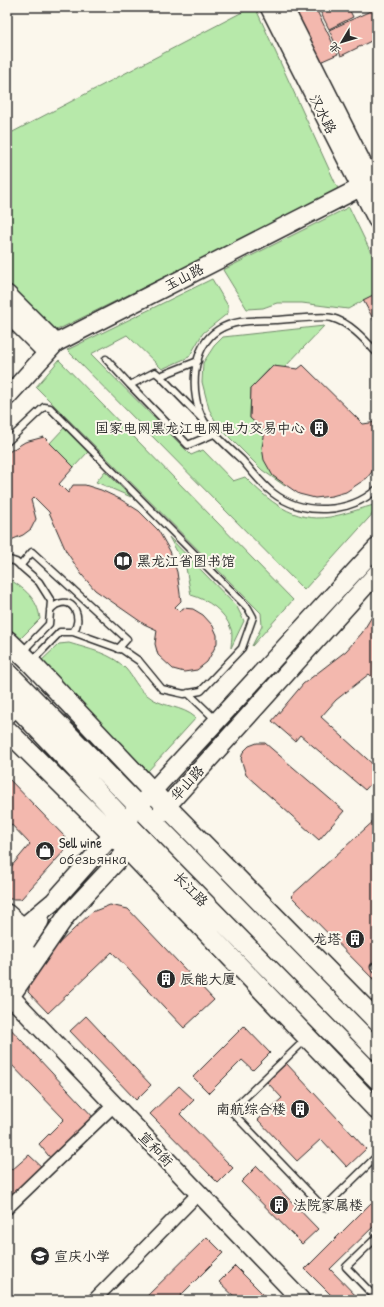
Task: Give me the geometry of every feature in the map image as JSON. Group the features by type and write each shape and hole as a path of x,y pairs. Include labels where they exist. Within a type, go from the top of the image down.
{"main road":[{"name":"汉水路","path":"269,7 372,185"},
{"name":"汉水路","path":"284,7 372,185 377,220"},
{"name":"玉山路","path":"7,396 51,348 372,185"},
{"path":"7,294 51,348"},
{"path":"7,312 51,348"},
{"name":"华山路","path":"7,944 23,927 54,901 124,821 377,547"},
{"name":"华山路","path":"9,1000 67,915 134,844 166,806 377,573"},
{"path":"7,640 26,658 166,806 377,1021"},
{"name":"长江路","path":"7,672 152,822 377,1050"},
{"name":"长江路","path":"11,707 124,821 134,844 377,1079"},
{"path":"7,730 112,835 134,844 307,1038 377,1110"},
{"path":"7,964 24,945 54,901"},
{"path":"7,913 23,927"},
{"path":"7,980 67,915"},
{"name":"宣和街","path":"9,1000 114,1105 301,1300"}],"street":[{"path":"7,1208 114,1105"},
{"path":"94,1300 199,1194"}],"lane":[{"path":"204,421 196,399 196,370 203,344 218,330 238,322 331,317 348,326 377,353"},
{"path":"106,359 188,445 216,433"},
{"path":"160,376 198,361"},
{"path":"130,385 155,372 273,493 290,503 310,509 330,508 356,502 377,489"},
{"path":"7,442 44,407 50,408 248,608 253,617 242,648 201,691 184,694 162,689 139,662 118,649 73,632 60,632 53,628 49,621"},
{"path":"20,566 32,552 127,640 118,649"},
{"path":"7,559 20,566 39,582 51,601 49,624 26,658"},
{"path":"50,610 58,604 67,604 74,608 78,617 77,627 73,632"},
{"path":"26,658 60,632"},
{"path":"188,693 217,721"},
{"path":"377,964 374,967 377,969"},
{"path":"307,1038 231,1111 324,1208 377,1156"},
{"path":"377,1237 346,1267 377,1299"}],"green space":[{"path":"252,7 255,7 339,191 53,332 7,286 7,135"},
{"path":"349,207 377,265 377,293 348,309 302,303 277,303 263,308 247,309 223,270"},
{"path":"212,279 228,306 228,313 203,333 189,357 162,369 127,335 91,354 191,455 203,450 233,481 245,477 263,494 282,508 304,517 317,518 336,516 377,504 377,509 304,590 67,350"},
{"path":"324,326 284,368 272,366 251,388 250,418 265,432 264,449 266,462 273,474 285,486 262,470 218,426 209,409 202,382 203,363 214,346 223,337"},
{"path":"59,360 293,600 252,646 262,626 261,613 36,387"},
{"path":"64,428 88,452 74,467 50,443"},
{"path":"105,471 131,497 96,482"},
{"path":"169,537 237,607 244,621 231,648 232,634 225,617 210,603 191,595 186,568"},
{"path":"7,578 29,595 39,612 40,619 18,641 7,630"},
{"path":"69,643 99,652 114,659 126,669 138,686 147,695 159,702 185,711 196,718 148,771 39,663 59,644"}],"building":[{"path":"293,7 315,7 338,54 320,62"},
{"path":"318,7 348,7 353,17 329,29"},
{"path":"377,8 377,38 341,56 329,30"},
{"path":"377,293 377,326 363,300"},
{"name":"国家电网黑龙江电网电力交易中心","path":"303,365 363,424 377,422 377,465 367,478 346,492 332,496 315,498 299,494 273,476 264,460 262,447 265,432 250,418 251,388 273,366 298,369"},
{"name":"黑龙江省图书馆","path":"44,437 74,467 59,484 68,493 73,485 85,485 101,490 120,499 139,511 158,530 170,551 177,572 181,601 175,607 180,612 183,608 193,609 203,615 213,626 217,635 217,643 207,662 197,670 184,672 173,669 158,655 155,644 157,630 144,624 95,590 82,575 66,551 49,512 34,497 31,500 36,519 31,529 23,535 11,540 7,538 7,453 25,442"},
{"path":"377,608 377,681 369,674 336,700 321,717 377,768 377,777 365,790 300,735 295,741 272,721 303,684 346,651 362,633"},
{"path":"257,743 265,743 344,811 319,840 246,775 241,759 243,752 249,746"},
{"path":"7,777 67,839 66,849 21,899 7,899 7,866 10,868 30,844 7,820"},
{"name":"龙塔","path":"377,818 377,983 291,896"},
{"name":"辰能大厦","path":"110,905 128,909 214,1000 184,1028 112,952 48,1013 28,992 35,966 92,912"},
{"path":"86,1016 151,1085 136,1100 70,1031"},
{"path":"7,1025 96,1120 52,1160 39,1144 64,1119 7,1060"},
{"path":"244,1026 270,1053 253,1070 242,1060 209,1093 193,1077"},
{"name":"南航综合楼","path":"286,1063 366,1149 347,1167 321,1139 297,1161 258,1120 282,1098 267,1082"},
{"path":"179,1086 194,1100 180,1114 233,1168 218,1183 150,1114"},
{"path":"29,1155 44,1169 7,1204 7,1165 12,1170"},
{"name":"法院家属楼","path":"257,1166 318,1229 302,1244 241,1182"},
{"path":"377,1197 377,1223 330,1269 360,1300 336,1300 305,1269"},
{"path":"207,1237 223,1253 176,1300 143,1300"},
{"path":"235,1266 269,1300 238,1300 219,1282"}],"place":[{"name":"国家电网黑龙江电网电力交易中心","path":"319,428"},
{"name":"黑龙江省图书馆","path":"123,561"},
{"name":"Sell wine обезьянка","path":"45,851"},
{"name":"龙塔","path":"355,939"},
{"name":"辰能大厦","path":"166,979"},
{"name":"南航综合楼","path":"300,1109"},
{"name":"法院家属楼","path":"279,1205"},
{"name":"宣庆小学","path":"40,1256"}]}
